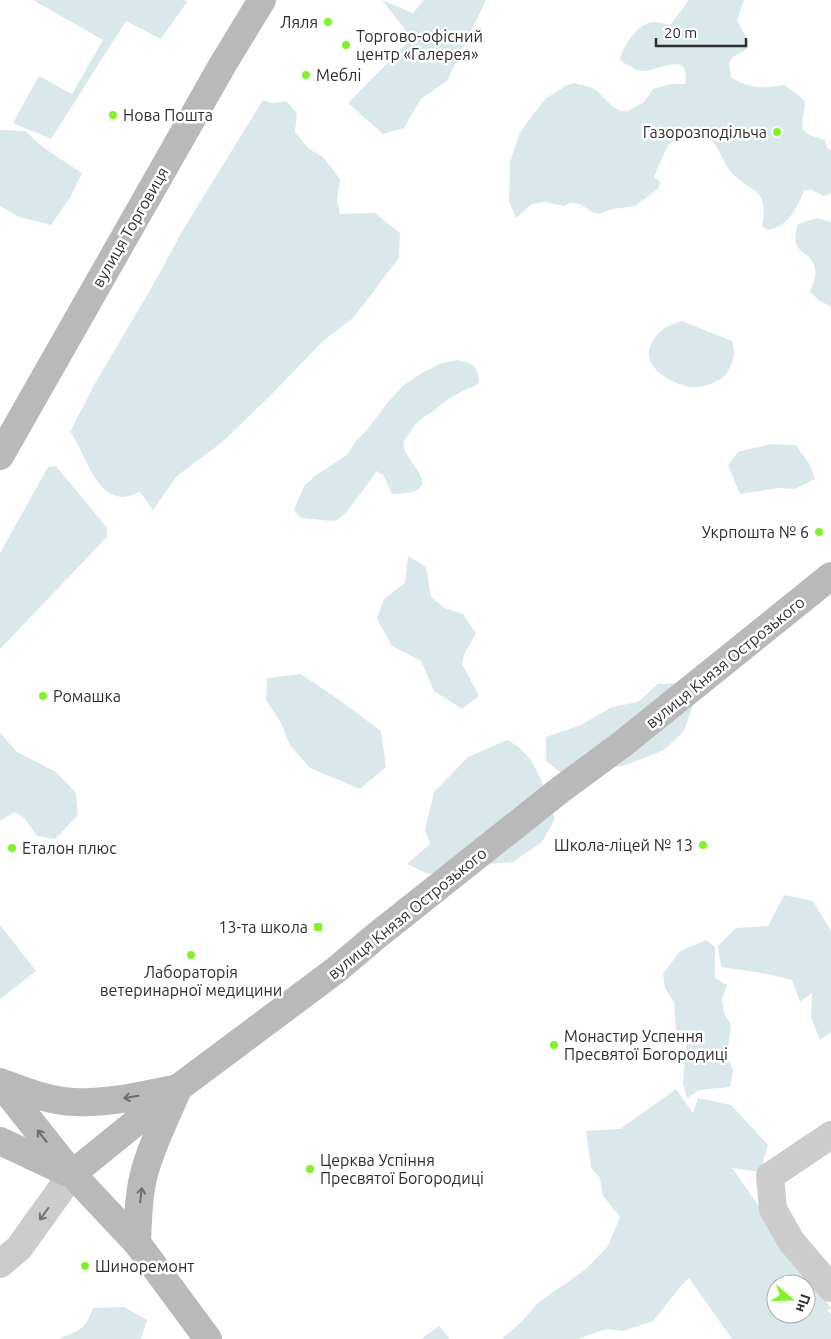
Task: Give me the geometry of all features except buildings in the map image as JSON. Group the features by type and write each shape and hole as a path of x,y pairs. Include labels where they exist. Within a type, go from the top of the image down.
{"main road":[{"name":"вулиця Торговиця","path":"0,456 223,64 262,0"},
{"name":"вулиця Князя Острозького","path":"72,1174 178,1088 336,970 552,796 621,745 831,576"},
{"path":"0,1082 47,1098 75,1102 134,1097 178,1088"},
{"path":"0,1082 72,1174 137,1243 208,1339"},
{"path":"137,1243 143,1177 157,1136 178,1088"},
{"path":"0,1141 72,1174"}],"street":[{"path":"831,1135 770,1176 773,1209 791,1241 831,1288"},
{"path":"0,1264 19,1248 72,1174"}],"shaded area":[{"path":"33,0 185,0 187,2 161,39 126,21 51,139 13,123 39,76 72,94 103,40"},
{"path":"382,0 413,13 424,0 486,0 447,81 421,99 404,128 383,134 348,103 408,42 410,36"},
{"path":"689,0 744,0 737,20 748,41 747,49 733,57 729,63 731,77 745,84 757,87 785,85 805,101 803,130 810,135 825,140 827,148 831,150 831,193 824,196 812,190 805,190 795,210 787,220 782,225 768,230 762,226 764,213 761,197 731,172 708,137 699,132 689,132 675,139 664,154 654,177 660,182 658,189 635,206 613,209 599,214 580,204 570,203 564,206 545,202 532,204 516,218 509,201 510,162 520,132 545,99 567,85 574,83 590,87 597,91 613,107 621,111 628,111 644,102 653,89 670,84 685,84 686,74 684,68 679,65 673,64 642,71 632,68 620,60 624,48 637,30 648,23 654,22 670,25"},
{"path":"263,100 272,103 286,101 297,113 295,132 309,149 323,157 340,179 337,200 340,214 375,213 400,233 399,258 353,318 323,341 221,443 177,476 153,510 140,492 121,497 111,494 103,488 96,480 70,432 94,385 184,228"},
{"path":"0,130 25,131 44,148 82,173 71,196 51,225 19,217 0,206"},
{"path":"817,218 831,222 831,310 830,306 820,301 810,292 815,278 815,269 813,262 801,251 796,242 795,235 798,224"},
{"path":"682,321 732,341 734,349 733,361 727,373 715,382 694,387 681,385 658,372 649,358 652,342 658,334 665,328"},
{"path":"458,360 474,366 479,382 475,386 450,398 421,419 404,441 404,449 420,474 422,482 420,488 411,492 392,494 383,475 377,471 346,513 337,520 301,518 294,510 304,486 315,476 347,455 356,441 404,385 442,363"},
{"path":"771,444 796,445 810,465 815,479 795,489 779,488 740,494 728,465 738,452"},
{"path":"56,466 107,528 107,537 0,649 0,553 48,467"},
{"path":"408,556 426,567 431,597 445,608 463,614 476,633 464,655 462,664 479,696 462,709 434,691 421,661 392,646 377,619 384,599 405,583"},
{"path":"301,674 381,731 386,767 360,789 310,768 290,745 281,723 266,700 267,678"},
{"path":"686,683 694,702 684,731 664,750 626,765 603,769 569,779 546,761 546,737 581,725 612,707 638,702 658,684"},
{"path":"0,733 17,752 56,772 76,793 78,815 55,839 37,836 25,819 15,812 0,821"},
{"path":"507,740 526,754 533,764 548,796 555,819 542,842 513,862 472,865 428,874 407,864 430,844 425,830 434,792 468,757"},
{"path":"784,895 813,901 831,931 831,1032 820,1040 811,1017 812,993 800,1002 792,980 721,967 718,946 736,928 768,926"},
{"path":"0,925 36,971 0,999"},
{"path":"706,940 715,947 715,978 727,985 722,999 724,1013 731,1025 727,1057 733,1070 730,1087 700,1090 687,1098 683,1084 686,1042 676,1030 674,1002 665,988 663,974 680,951"},
{"path":"676,1089 693,1113 698,1098 731,1105 768,1145 760,1172 732,1168 807,1274 766,1274 766,1324 816,1324 816,1287 831,1308 827,1310 831,1314 831,1339 732,1339 689,1278 653,1321 624,1331 606,1329 578,1339 502,1339 539,1302 586,1269 608,1246 620,1217 603,1196 600,1178 591,1168 586,1131 620,1129"},
{"path":"124,1307 147,1320 141,1339 60,1339 82,1327 88,1320 93,1308"},
{"path":"439,1326 450,1339 421,1339"}],"place":[{"name":"Ляля","path":"328,22"},
{"name":"Торгово-офісний центр «Галерея»","path":"346,45"},
{"name":"Меблі","path":"306,75"},
{"name":"Нова Пошта","path":"113,115"},
{"name":"Газорозподільча","path":"777,132"},
{"name":"Укрпошта № 6","path":"819,532"},
{"name":"Ромашка","path":"43,696"},
{"name":"Школа-ліцей № 13","path":"703,845"},
{"name":"Еталон плюс","path":"12,848"},
{"name":"13-та школа","path":"318,927"},
{"name":"Лабораторія ветеринарної медицини","path":"191,955"},
{"name":"Монастир Успення Пресвятої Богородиці","path":"554,1045"},
{"name":"Церква Успіння Пресвятої Богородиці","path":"310,1169"},
{"name":"Шиноремонт","path":"85,1266"}]}
